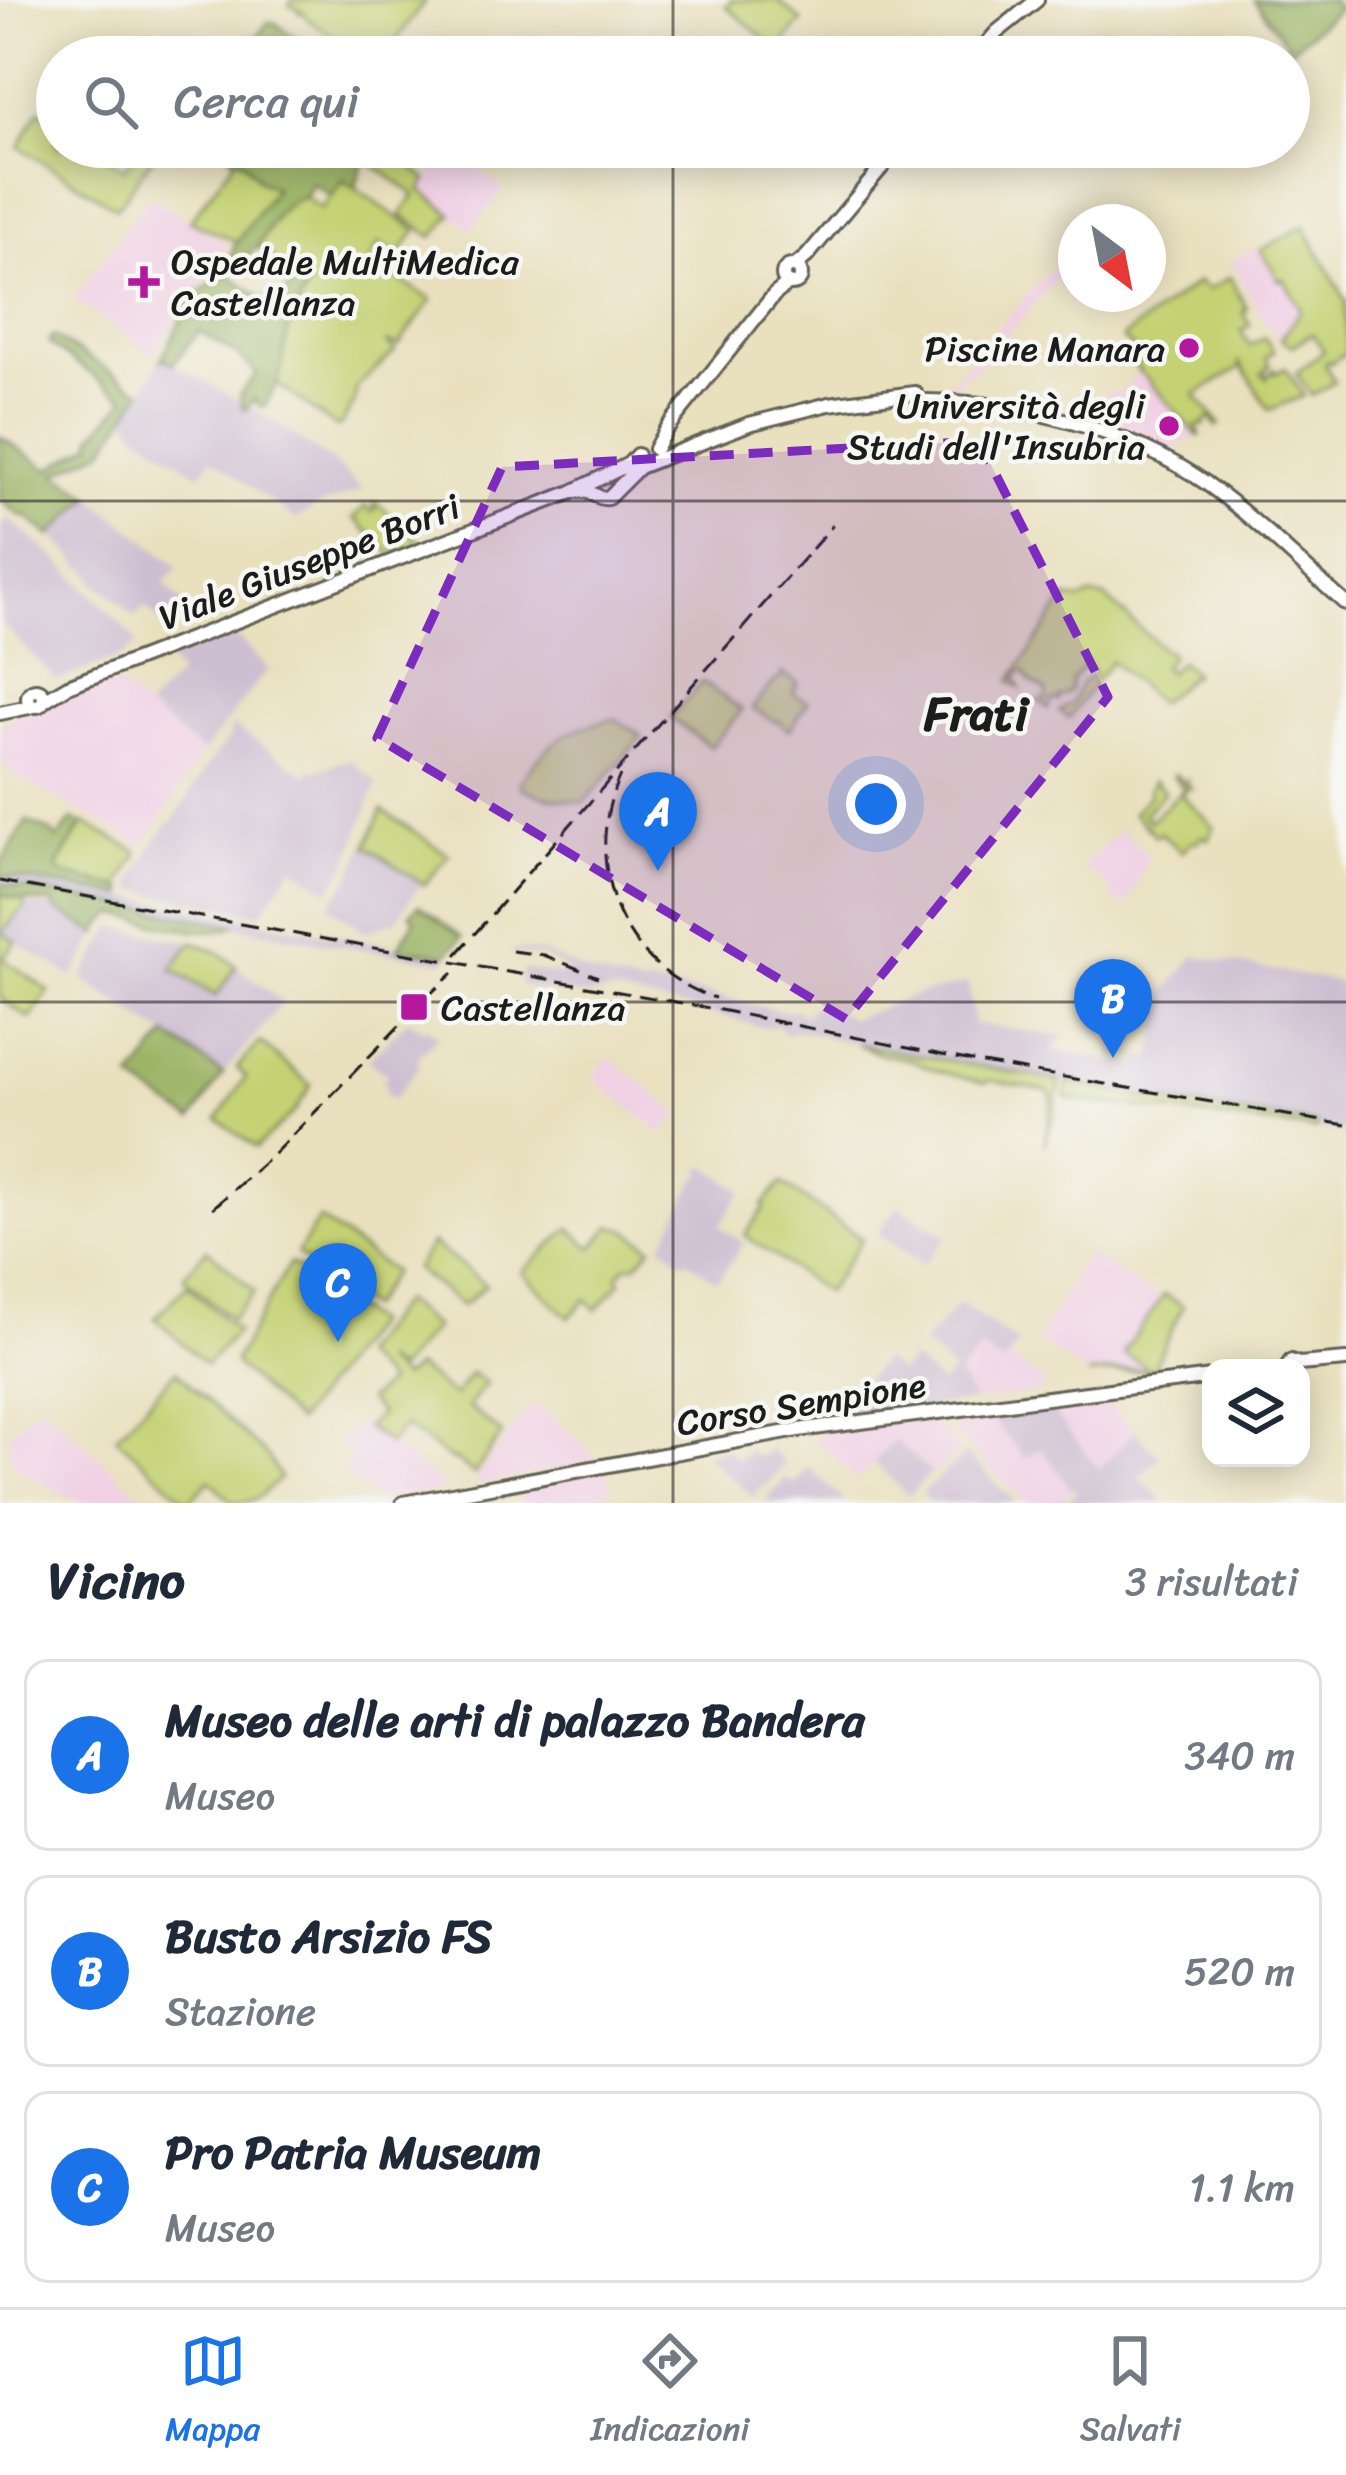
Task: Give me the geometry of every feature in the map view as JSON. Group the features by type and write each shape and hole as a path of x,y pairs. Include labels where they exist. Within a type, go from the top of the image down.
{"main road":[{"path":"994,36 1037,0"},
{"path":"572,492 586,490 604,499 611,497 784,284 786,268 797,268 881,168"},
{"path":"649,454 681,450 784,414 829,404 924,398 1029,411 1111,436 1210,486 1346,604"},
{"name":"Viale Giuseppe Borri","path":"0,711 572,492 649,454"},
{"path":"597,495 596,484 605,477"},
{"path":"1310,1364 1346,1360"},
{"name":"Corso Sempione","path":"404,1503 820,1427 1202,1378"}],"highlighted area":[{"path":"979,441 1108,697 846,1019 377,738 502,467"}],"shaded area":[{"path":"436,168 478,168 504,189 472,230 420,190"},
{"name":"Ospedale MultiMedica Castellanza","path":"150,196 228,245 153,354 74,299"},
{"path":"1255,248 1261,250 1278,280 1283,278 1301,310 1279,341 1231,261"},
{"path":"1058,265 1058,280 971,373 961,378 951,394 940,394"},
{"path":"165,359 262,414 330,460 363,490 295,519 211,458 200,475 136,432 127,417"},
{"path":"1140,371 1198,436 1188,442 1184,439 1169,452 1125,431 1108,415 1099,404 1112,390 1118,394"},
{"path":"91,497 179,567 164,583 200,621 190,625 185,619 165,626 145,607 134,617 51,535"},
{"path":"9,519 55,557 137,643 124,655 57,681 0,622 0,526"},
{"path":"232,632 268,669 203,752 147,708 179,674 167,654"},
{"path":"111,680 203,752 141,844 8,772 0,760 4,723"},
{"path":"233,726 307,775 313,768 350,760 377,783 346,867 329,891 293,867 260,914 134,890 132,882 147,855 231,736"},
{"path":"1120,829 1149,856 1125,909 1113,892 1082,867"},
{"path":"365,844 421,882 397,920 366,932 329,906"},
{"path":"0,876 449,956 444,962 314,941 0,884"},
{"path":"26,905 51,907 98,934 73,977 2,934"},
{"path":"113,927 194,942 190,943 215,996 236,966 283,1002 223,1074 82,979"},
{"path":"512,949 543,953 589,973 644,987 707,994 798,1011 803,1016 820,1001 852,1019 915,995 968,983 974,1024 1063,1034 1054,1050 1137,1066 1139,1057 1152,1059 1164,994 1194,956 1346,983 1346,1133 1068,1099 1067,1082 1060,1082 1058,1093 985,1083 811,1033 794,1030 786,1036 778,1027 610,992 587,996 520,985 523,969 560,975 568,970 543,957 512,953"},
{"path":"408,1020 439,1036 421,1054 420,1064 394,1099 382,1083 387,1075 368,1060"},
{"path":"609,1057 681,1115 661,1133 592,1077"},
{"path":"705,1165 743,1191 719,1226 744,1243 717,1281 662,1245"},
{"path":"899,1206 946,1237 923,1265 877,1233"},
{"path":"1088,1255 1160,1298 1153,1367 1088,1375 1037,1340"},
{"path":"960,1303 1019,1344 1002,1364 982,1348 958,1375 974,1401 838,1419 836,1415 883,1359 900,1373 912,1359 942,1384 952,1371 922,1344"},
{"path":"982,1348 1002,1364 1009,1356 1042,1377 1042,1392 974,1401 958,1375"},
{"path":"1101,1396 1135,1431 1099,1470 1046,1403"},
{"path":"40,1403 144,1503 82,1503 12,1463 7,1437"},
{"path":"533,1403 597,1461 481,1484 475,1479"},
{"path":"1046,1403 1099,1469 1135,1431 1160,1457 1140,1477 1165,1503 1067,1503 1077,1492 1041,1448 1026,1459 984,1410 1012,1408 1016,1413 1019,1407"},
{"path":"992,1418 1026,1459 1041,1447 1072,1490 1059,1503 1025,1503 954,1433 958,1426"},
{"path":"924,1420 958,1447 958,1454 934,1474 895,1440 857,1480 815,1439 820,1433"},
{"path":"361,1422 445,1489 380,1501 342,1472 353,1455 337,1443"},
{"path":"895,1440 931,1473 908,1496 874,1462"},
{"path":"726,1449 738,1460 748,1451 764,1456 770,1449 785,1464 753,1497 704,1454"},
{"path":"967,1454 1016,1503 931,1503 921,1493"},
{"path":"809,1467 846,1503 764,1503 786,1478 794,1484"},
{"path":"607,1470 611,1493 587,1496 593,1503 521,1503 518,1489"}],"green space":[{"path":"292,0 426,0 399,36 332,36 289,5"},
{"path":"731,0 777,0 802,21 790,36 761,36 726,6"},
{"path":"1254,0 1332,0 1338,9 1306,36 1281,36"},
{"path":"268,22 293,36 258,36"},
{"path":"36,116 36,158 19,147"},
{"path":"53,168 145,168 117,208"},
{"path":"229,168 250,168 260,181 275,188 237,242 190,221"},
{"path":"250,168 362,168 355,188 343,181 331,196 312,183 305,197 283,209 255,249 236,264 230,259 235,244 275,188 260,181"},
{"path":"378,168 414,168 427,180 421,190 452,214 433,237 401,215 415,195"},
{"path":"343,180 416,230 400,254 380,243 369,261 432,300 398,346 386,342 395,351 357,387 354,404 339,427 277,384 289,325 309,284 258,247 280,211 295,199 305,197 321,209"},
{"path":"1304,226 1346,301 1346,352 1325,364 1334,382 1312,396 1296,373 1324,351 1312,334 1293,346 1281,339 1301,310 1261,250"},
{"path":"227,274 275,307 296,278 309,284 289,325 279,380 265,406 254,399 243,409 240,394 257,374 238,355 199,331 173,364 161,360 193,296"},
{"name":"Piscine Manara","path":"1230,277 1247,309 1243,312 1250,325 1241,331 1250,346 1265,338 1274,352 1266,358 1270,365 1262,374 1267,378 1273,368 1277,373 1285,368 1304,396 1269,410 1239,361 1241,367 1195,395 1220,424 1216,426 1210,418 1196,426 1198,436 1135,366 1143,358 1122,338 1157,312 1166,312 1166,306 1198,282 1208,290"},
{"path":"53,336 142,391 104,450 57,473 91,497 50,536 0,500 0,436 49,469 93,443 92,437 126,399 48,343"},
{"path":"377,503 421,542 391,554 354,518 365,506 372,512"},
{"path":"1089,596 1105,597 1167,650 1172,655 1162,667 1168,673 1180,661 1194,674 1158,703 1111,661 1069,718 1059,711 1072,703 1081,683 1095,674 1092,669 1084,667 1071,681 1069,692 1059,701 1052,700 1048,709 1038,701 1046,700 1047,691 1025,672 1016,678 1020,688 1010,681 1066,598 1081,601"},
{"path":"782,673 798,683 793,693 808,702 790,730 752,708"},
{"path":"702,682 742,710 711,747 670,718"},
{"path":"616,719 642,736 584,803 521,788 520,782 560,738"},
{"path":"1175,774 1191,788 1181,794 1214,827 1208,839 1201,836 1182,852 1160,833 1156,836 1133,813 1150,794 1154,781 1165,792 1144,814 1150,821 1184,789"},
{"path":"382,810 449,855 424,885 367,846"},
{"path":"73,819 82,824 57,867 59,872 124,889 124,896 0,876 0,864 27,821 57,839"},
{"path":"84,823 138,854 119,887 59,873 57,868"},
{"path":"0,884 235,925 195,930 115,914 98,934 55,909 53,903 0,894"},
{"path":"0,894 26,905 2,933 16,942 3,959 49,991 30,1019 0,998"},
{"path":"419,905 462,937 447,955 398,948 415,919 410,914"},
{"path":"194,942 236,966 216,996 172,969"},
{"path":"167,1035 223,1074 192,1120 132,1080"},
{"path":"260,1042 311,1085 295,1111 256,1148 218,1119 246,1077 237,1068"},
{"path":"857,1044 1060,1081 1044,1146 1052,1099 1049,1091 985,1083"},
{"path":"1068,1082 1317,1124 1316,1130 1068,1099"},
{"path":"782,1183 862,1239 826,1293 745,1235"},
{"path":"319,1219 393,1272 369,1308 297,1254"},
{"path":"611,1226 625,1229 652,1247 636,1265 626,1266 618,1276 621,1282 596,1310 586,1299 569,1318 522,1272 570,1228 592,1248"},
{"path":"432,1243 486,1285 462,1306 415,1269"},
{"path":"207,1249 255,1292 231,1319 183,1277"},
{"path":"290,1263 373,1323 297,1422 235,1360"},
{"path":"187,1285 237,1331 206,1365 155,1318"},
{"path":"1164,1295 1183,1306 1148,1379 1147,1370 1088,1375 1148,1368 1123,1353"},
{"path":"402,1301 435,1327 397,1370 382,1361 402,1378 416,1367 454,1396 471,1373 486,1383 468,1407 502,1434 474,1474 405,1426 389,1444 366,1427 380,1414 368,1400 388,1383 359,1355"},
{"path":"176,1371 269,1458 280,1478 259,1496 233,1503 210,1480 188,1502 116,1437"}],"railway":[{"path":"456,955 833,525"},
{"path":"620,775 605,843 617,909 633,938 655,963 682,983 715,998"},
{"path":"0,881 715,1009 982,1063 1346,1125"},
{"path":"512,951 544,955 598,977"},
{"path":"425,999 453,973"},
{"path":"213,1208 272,1156 407,1018"}],"place":[{"name":"Ospedale MultiMedica Castellanza","path":"144,282"},
{"name":"Piscine Manara","path":"1189,348"},
{"name":"Università degli Studi dell'Insubria","path":"1169,426"},
{"name":"Museo delle arti di palazzo Bandera","path":"658,871"},
{"name":"Castellanza","path":"414,1007"},
{"name":"Busto Arsizio FS","path":"1113,1058"},
{"name":"Pro Patria Museum","path":"338,1342"}],"district":[{"name":"Frati","path":"976,713"}]}
